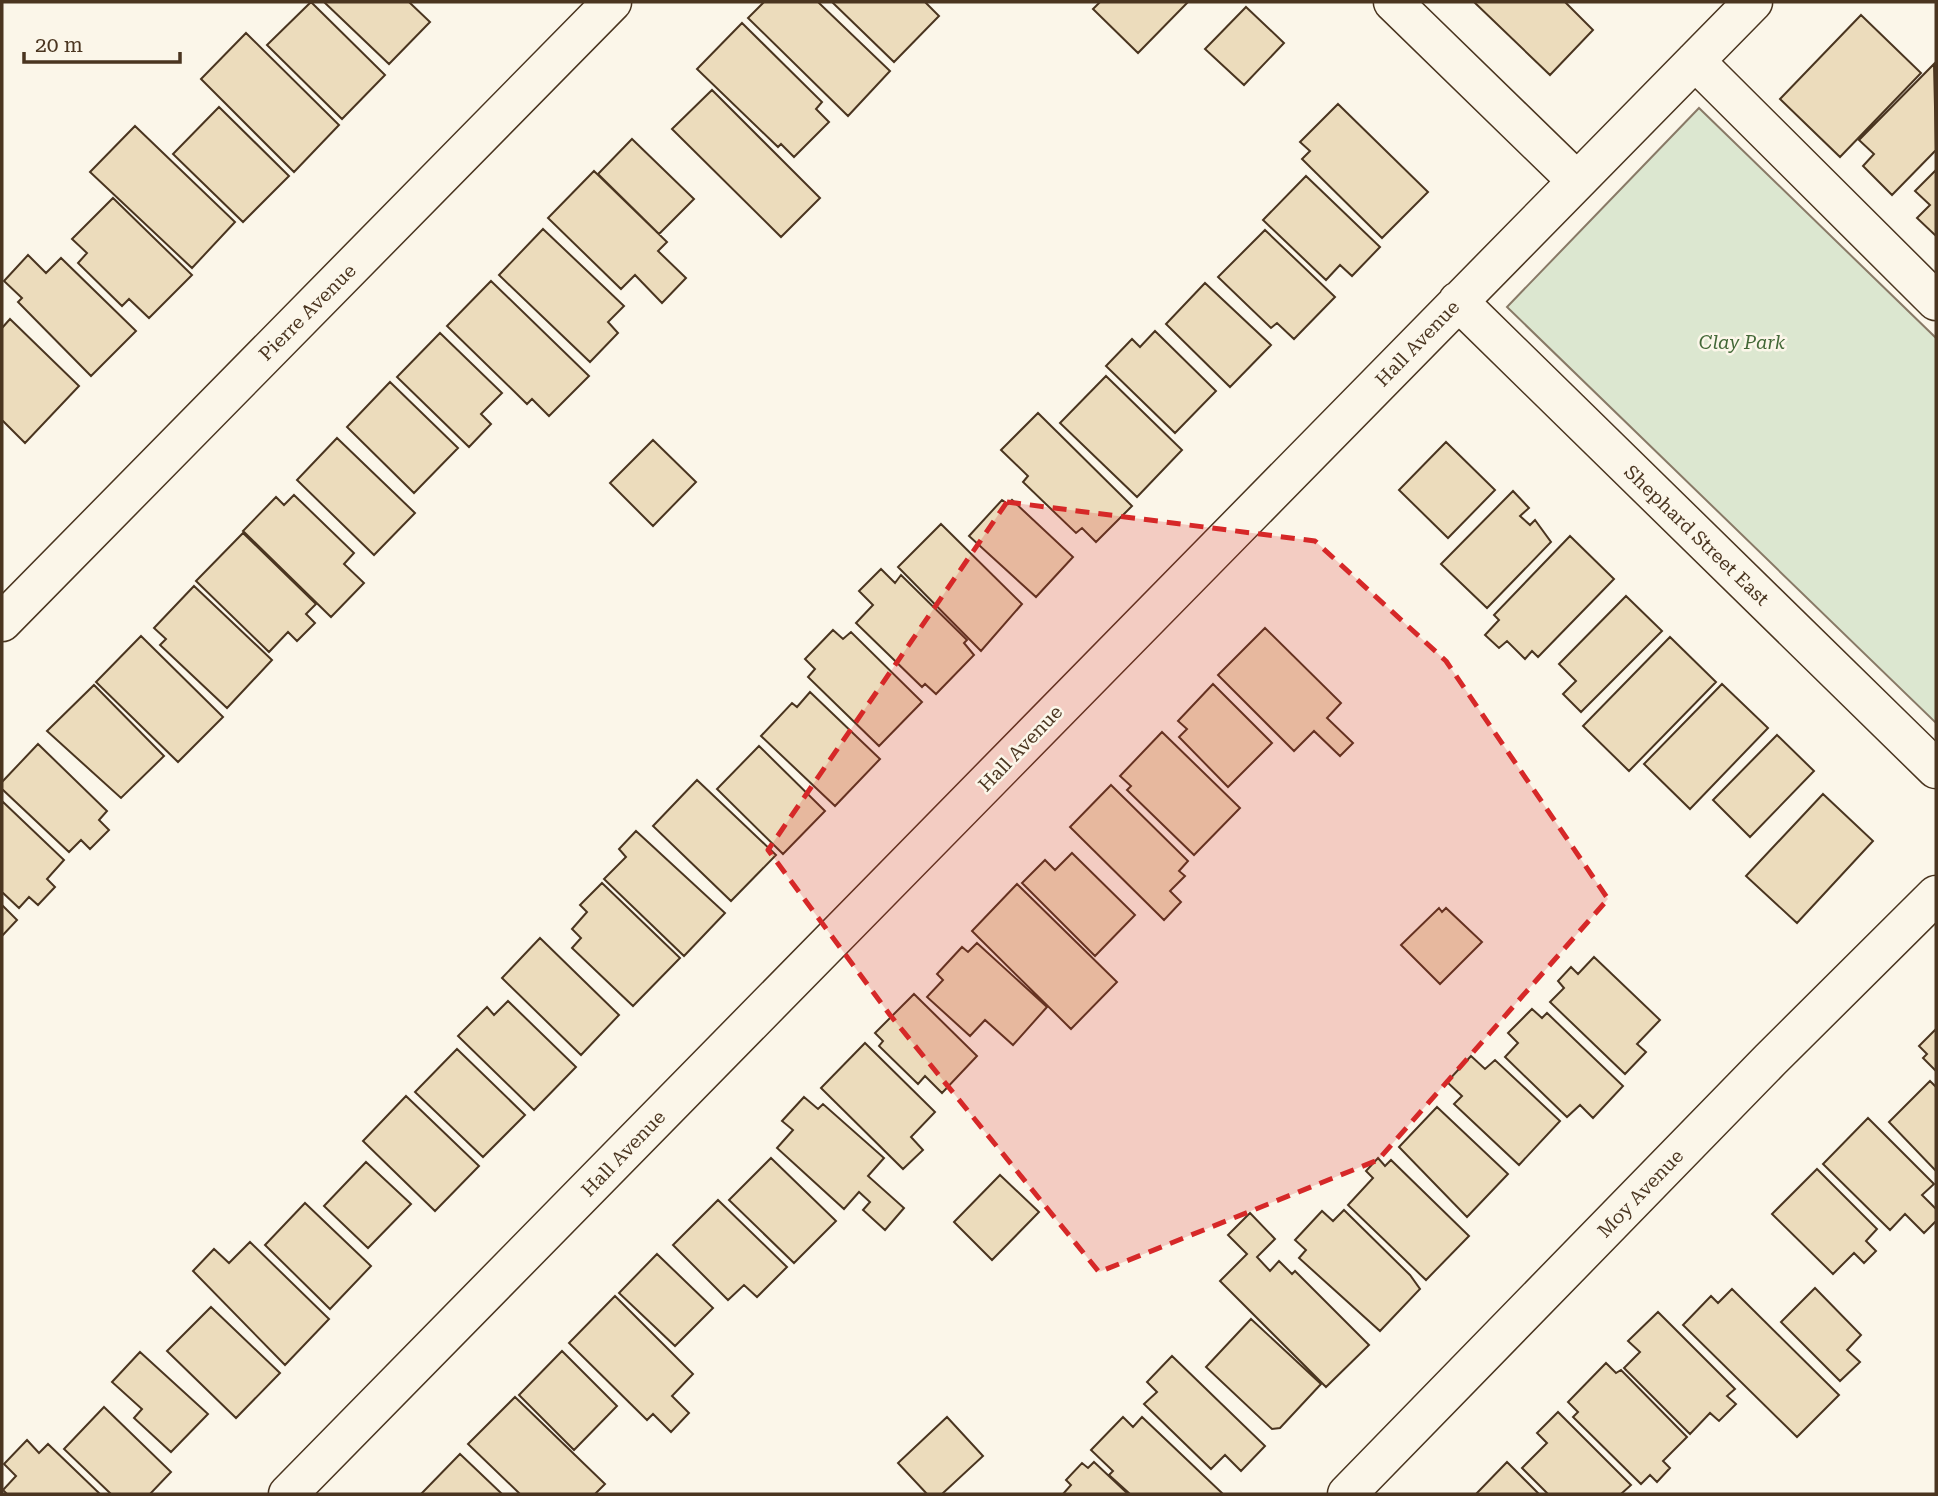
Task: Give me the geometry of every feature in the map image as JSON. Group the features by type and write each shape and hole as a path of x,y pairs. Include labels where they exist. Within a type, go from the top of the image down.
{"street":[{"name":"Pierre Avenue","path":"2,622 612,2"},
{"path":"1393,2 1577,181"},
{"name":"Hall Avenue","path":"288,1494 1753,2"},
{"path":"1695,61 1936,300"},
{"name":"Shephard Street East","path":"1458,301 1936,769"},
{"name":"Moy Avenue","path":"1346,1494 1770,1060 1936,895"}],"highlighted area":[{"path":"1007,502 1315,541 1446,661 1608,899 1378,1160 1099,1272 890,1015 768,850"}],"green space":[{"name":"Clay Park","path":"1699,108 1936,338 1936,723 1507,307"}],"building":[{"path":"311,2 385,75 342,119 267,45"},
{"path":"324,2 409,2 430,22 389,64"},
{"path":"764,2 818,2 890,71 848,116 748,18"},
{"path":"832,2 925,2 939,16 894,62"},
{"path":"1100,2 1188,2 1138,53 1093,9"},
{"path":"1474,2 1565,2 1593,30 1550,75"},
{"path":"1246,7 1284,43 1244,85 1205,49"},
{"path":"1861,15 1921,73 1840,157 1780,99"},
{"path":"742,23 822,102 816,109 829,122 794,157 781,144 778,147 697,69"},
{"path":"246,33 339,125 294,172 201,79"},
{"path":"1934,64 1936,150 1892,195 1863,166 1874,154 1859,140"},
{"path":"712,90 820,198 781,237 672,129"},
{"path":"1338,104 1428,192 1382,238 1302,159 1310,151 1300,142"},
{"path":"219,107 289,176 243,222 173,154"},
{"path":"135,126 235,222 192,268 90,172"},
{"path":"632,139 694,199 659,234 598,174"},
{"path":"1936,170 1936,236 1917,218 1930,205 1915,191"},
{"path":"594,171 667,242 658,251 686,278 662,303 635,275 621,289 548,218"},
{"path":"1306,176 1380,247 1352,276 1340,265 1326,280 1263,220"},
{"path":"113,198 192,275 149,318 129,299 122,306 78,263 87,253 72,239"},
{"path":"543,229 624,306 608,322 618,333 590,362 499,275"},
{"path":"1265,230 1335,297 1294,339 1277,323 1271,328 1218,277"},
{"path":"28,255 46,273 61,258 136,331 91,376 18,302 22,298 4,281"},
{"path":"491,281 589,376 549,416 532,399 527,404 447,326"},
{"path":"1205,283 1271,345 1230,387 1166,324"},
{"path":"10,319 79,386 25,443 2,420 2,328"},
{"path":"1155,331 1216,391 1175,433 1106,366 1132,339 1140,347"},
{"path":"440,333 502,393 481,414 491,424 469,447 397,377"},
{"path":"1106,376 1182,450 1137,497 1060,423"},
{"path":"390,382 458,448 414,493 347,427"},
{"path":"1038,413 1132,506 1096,542 1082,528 1076,533 1023,482 1028,476 1001,450"},
{"path":"337,438 415,513 374,555 297,480"},
{"path":"653,440 696,482 653,526 610,483"},
{"path":"1446,442 1495,490 1448,538 1399,490"},
{"path":"1513,491 1529,508 1520,516 1530,525 1535,520 1551,542 1487,608 1441,564"},
{"path":"294,495 354,553 344,564 364,583 331,617 243,531 276,497 284,505"},
{"path":"1002,500 1008,504 1012,500 1073,557 1036,597 969,536"},
{"path":"941,524 1022,604 981,651 898,567"},
{"path":"243,533 316,604 306,614 315,623 297,641 288,632 269,652 196,581"},
{"path":"1570,536 1614,579 1538,657 1532,651 1525,659 1507,641 1499,648 1485,635 1499,620 1494,615"},
{"path":"881,569 895,583 901,575 967,640 964,643 974,655 936,694 925,684 922,687 856,623 873,605 859,591"},
{"path":"194,586 272,660 227,708 160,645 166,639 154,628"},
{"path":"1626,596 1662,631 1581,712 1563,694 1576,681 1559,664"},
{"path":"1265,628 1341,703 1327,718 1353,743 1340,756 1314,731 1294,751 1218,675"},
{"path":"833,630 843,639 851,632 922,702 879,746 808,677 815,669 805,659"},
{"path":"141,636 223,717 178,762 96,682"},
{"path":"1670,637 1716,682 1629,771 1583,726"},
{"path":"1213,684 1272,743 1228,787 1179,737 1187,729 1178,721"},
{"path":"1722,684 1768,728 1690,809 1644,764"},
{"path":"94,685 164,756 121,798 47,731"},
{"path":"810,692 880,759 835,806 761,736 792,703 797,707"},
{"path":"1162,732 1240,808 1194,855 1127,790 1131,786 1120,776"},
{"path":"1777,735 1814,771 1750,837 1713,800"},
{"path":"38,744 107,811 99,820 109,830 90,849 81,840 69,852 2,789 2,782"},
{"path":"759,746 825,811 783,854 717,789"},
{"path":"697,780 776,855 731,901 653,826"},
{"path":"1111,785 1188,861 1179,871 1185,876 1170,891 1181,902 1164,920 1070,827"},
{"path":"1823,794 1873,841 1797,923 1746,876"},
{"path":"2,801 64,860 47,879 55,887 38,905 29,897 19,908 2,892"},
{"path":"636,831 725,913 684,956 604,879 626,857 619,849"},
{"path":"1072,853 1135,915 1095,956 1022,883 1045,860 1055,870"},
{"path":"602,883 680,958 633,1006 572,948 581,938 572,929 587,912 580,905"},
{"path":"1017,884 1117,982 1071,1029 972,931"},
{"path":"2,905 17,920 2,936"},
{"path":"1439,908 1442,912 1446,908 1482,942 1440,984 1401,945"},
{"path":"540,938 619,1015 581,1055 502,978"},
{"path":"977,943 1047,1007 1013,1045 985,1020 970,1036 927,997 943,980 937,974 962,947 968,952"},
{"path":"1594,957 1660,1020 1637,1044 1646,1052 1625,1074 1550,1002 1564,988 1558,981 1571,967 1578,974"},
{"path":"914,994 977,1056 942,1093 925,1076 918,1084 879,1046 883,1041 875,1033"},
{"path":"508,1001 576,1067 534,1110 458,1036 487,1007 494,1015"},
{"path":"1532,1009 1542,1018 1547,1013 1623,1086 1593,1118 1580,1105 1567,1117 1505,1057 1518,1043 1508,1033"},
{"path":"1936,1029 1936,1071 1923,1058 1927,1054 1919,1046"},
{"path":"865,1043 935,1112 911,1137 923,1150 903,1169 821,1088"},
{"path":"457,1049 525,1115 483,1157 415,1092"},
{"path":"1471,1056 1485,1069 1495,1060 1560,1121 1519,1165 1454,1104 1462,1096 1447,1082"},
{"path":"1930,1081 1936,1087 1936,1171 1889,1122"},
{"path":"406,1096 479,1166 435,1211 363,1141"},
{"path":"804,1097 818,1109 823,1104 884,1158 868,1176 904,1208 885,1230 863,1210 870,1202 859,1192 844,1209 777,1148 793,1130 782,1121"},
{"path":"1437,1107 1508,1174 1467,1217 1399,1147"},
{"path":"1868,1118 1934,1184 1922,1195 1936,1209 1936,1221 1924,1233 1905,1214 1890,1230 1823,1164"},
{"path":"771,1158 836,1221 794,1263 729,1200"},
{"path":"1378,1158 1385,1166 1391,1160 1469,1236 1426,1280 1348,1205 1373,1178 1366,1171"},
{"path":"366,1162 411,1204 368,1248 324,1206"},
{"path":"1817,1169 1877,1229 1866,1241 1876,1251 1864,1263 1854,1253 1833,1274 1772,1214"},
{"path":"1000,1175 1039,1212 992,1260 954,1222"},
{"path":"718,1200 787,1267 757,1297 744,1285 728,1300 673,1245"},
{"path":"305,1203 371,1266 330,1309 265,1245"},
{"path":"1344,1210 1410,1275 1420,1289 1380,1331 1299,1258 1306,1250 1295,1240 1322,1211 1333,1221"},
{"path":"1250,1213 1275,1239 1257,1257 1270,1271 1279,1261 1292,1274 1295,1271 1369,1345 1326,1387 1220,1281 1247,1254 1228,1235"},
{"path":"250,1242 329,1319 285,1365 193,1271 214,1249 229,1263"},
{"path":"657,1254 713,1308 675,1346 619,1293"},
{"path":"1815,1288 1861,1335 1847,1350 1860,1362 1840,1381 1781,1322"},
{"path":"1732,1289 1839,1395 1797,1437 1683,1325 1711,1296 1718,1303"},
{"path":"615,1296 693,1374 672,1396 689,1413 671,1432 653,1414 647,1420 569,1343"},
{"path":"211,1307 280,1373 236,1418 167,1351"},
{"path":"1658,1312 1735,1389 1727,1396 1736,1404 1719,1421 1710,1413 1690,1434 1624,1368 1640,1352 1628,1341"},
{"path":"1251,1319 1321,1384 1280,1428 1272,1429 1206,1367"},
{"path":"562,1351 617,1406 574,1450 519,1395"},
{"path":"140,1352 208,1414 171,1452 134,1418 142,1409 112,1382"},
{"path":"1172,1356 1265,1446 1241,1471 1225,1455 1211,1469 1144,1404 1157,1392 1147,1382"},
{"path":"1606,1363 1616,1373 1621,1370 1687,1437 1663,1461 1670,1468 1657,1482 1650,1475 1641,1484 1573,1417 1578,1412 1568,1402"},
{"path":"515,1397 605,1484 595,1494 520,1494 468,1444"},
{"path":"104,1407 171,1472 150,1494 111,1494 64,1449"},
{"path":"1558,1412 1631,1485 1621,1494 1548,1494 1522,1468 1547,1443 1537,1433"},
{"path":"947,1417 983,1456 942,1494 927,1494 898,1463"},
{"path":"1123,1417 1133,1427 1142,1417 1223,1494 1130,1494 1109,1475 1113,1471 1091,1450"},
{"path":"27,1440 39,1453 48,1444 100,1494 7,1494 3,1490 16,1476 4,1464"},
{"path":"460,1454 502,1494 421,1494"},
{"path":"1094,1462 1128,1494 1063,1494 1071,1485 1066,1480 1082,1463 1088,1468"},
{"path":"1507,1462 1539,1494 1476,1494"}]}
